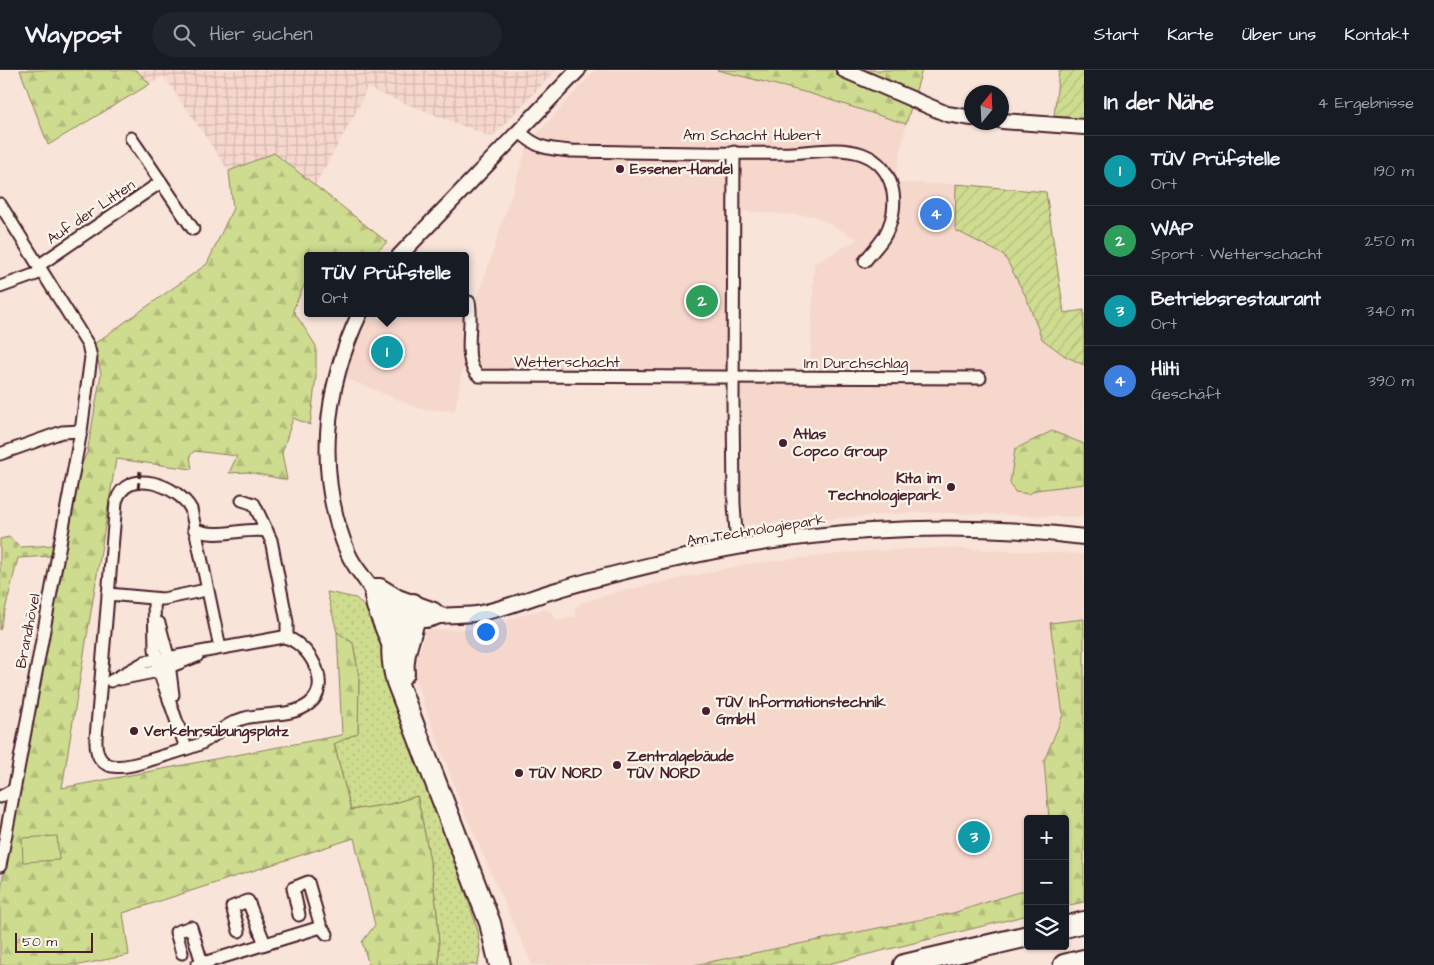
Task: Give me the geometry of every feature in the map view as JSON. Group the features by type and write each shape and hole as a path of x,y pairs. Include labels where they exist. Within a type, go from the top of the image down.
{"highway":[{"path":"372,591 391,641 391,662 397,682 490,923 500,965"},
{"path":"391,641 410,611"},
{"path":"410,611 402,659 405,682 512,965"},
{"path":"1069,926 1084,922"},
{"path":"904,965 1024,937"},
{"path":"1064,965 1084,960"}],"street":[{"path":"403,252 578,70"},
{"path":"844,70 947,114 964,117"},
{"path":"1009,122 1084,127"},
{"name":"Am Schacht Hubert","path":"519,131 532,143 546,148 572,152 848,150 861,154 878,164 890,182 895,194 894,208 884,236 865,261"},
{"path":"131,138 193,229"},
{"path":"734,152 733,377 734,504 737,547"},
{"name":"Auf der Litten","path":"0,287 40,269 160,182"},
{"name":"Brandhövel","path":"0,204 90,351 91,368 0,866"},
{"name":"Wetterschacht","path":"469,302 470,363 474,373 479,376 733,377"},
{"name":"Am Technologiepark","path":"358,317 340,361 334,384 327,433 327,462 340,533 356,569 372,591 410,611 434,610 441,616 483,613 589,580 662,562 737,547 863,532 932,529 997,530 1084,537"},
{"name":"Im Durchschlag","path":"733,377 980,378"},
{"path":"0,454 62,432 81,431"},
{"path":"106,683 145,662 164,663 252,640 287,637 298,644 318,670 321,682 318,694 304,708 290,713 260,714 237,720 206,740 127,767 113,766 103,761 96,744 106,683 108,594 116,502 118,495 126,486 134,482 148,483 173,490 187,502 201,552 214,649"},
{"path":"242,500 254,504 271,540 287,622 287,637"},
{"path":"245,529 257,511"},
{"path":"194,529 213,535 222,535 245,529 267,531"},
{"path":"108,594 154,599 206,590"},
{"path":"154,599 164,663 174,709 186,748"},
{"path":"0,797 13,790"},
{"path":"182,953 176,932 192,927 200,964 265,944 324,931 308,882 293,888 299,915"},
{"path":"240,932 232,907 248,901 257,928 265,944"}],"shaded area":[{"path":"136,70 556,70 492,137 366,88 362,101 315,185 274,153 229,171 164,76 150,84"},
{"path":"595,70 717,70 809,93 906,124 896,174 899,183 956,184 954,230 1003,255 1026,297 1042,339 1065,356 1084,365 1084,444 1052,431 1015,449 1015,459 1029,494 1036,490 1084,484 1084,517 921,512 743,525 741,380 810,371 814,264 858,239 814,216 742,211 739,369 608,372 462,369 455,411 421,409 341,376 362,317 469,317 469,303 479,294 528,144"},
{"path":"944,548 1084,554 1084,619 1050,623 1064,716 1044,761 1049,815 1024,815 1024,890 953,913 694,965 532,965 462,807 416,682 416,659 425,636 422,633 427,630 476,629 544,609 550,611 557,621 576,616 575,609 581,603 617,592 748,564 866,551"}],"green space":[{"path":"20,70 136,70 150,84 48,145"},
{"path":"717,70 922,70 906,124 808,93"},
{"path":"1084,70 1084,119 1054,116 1059,71"},
{"path":"274,153 387,242 377,252 304,252 304,286 293,310 316,346 316,377 310,425 293,418 282,453 287,480 248,472 229,473 237,456 194,451 190,456 192,469 116,459 62,788 342,735 337,632 353,643 359,677 358,733 334,744 351,810 391,804 417,796 436,901 439,965 369,965 362,942 375,925 354,838 123,913 129,955 79,965 0,965 0,897 7,848 78,472 87,453 101,374 94,344 207,264 233,208 229,171"},
{"path":"956,184 1046,192 1064,313 1084,310 1084,365 1065,356 1042,339 1026,297 1004,255 955,230"},
{"path":"1052,431 1084,444 1084,484 1036,490 1029,494 1015,492 1010,483 1015,449"},
{"path":"9,537 21,547 55,545 51,556 18,558 0,630 0,539"},
{"path":"327,592 356,598 377,620 387,678 456,863 478,931 480,951 478,965 439,965 436,901 417,796 391,804 351,810 334,743 358,732 359,677 353,643 337,632"},
{"path":"1084,619 1084,902 1069,905 1069,815 1049,815 1044,761 1063,715 1050,623"},
{"path":"57,836 59,860 23,862 22,838"},
{"path":"1024,890 1024,916 824,965 694,965 953,913"}],"railway":[{"path":"138,490 140,471"}],"place":[{"name":"Essener-Handel","path":"620,169"},
{"name":"Hilti","path":"936,214"},
{"name":"WAP","path":"702,301"},
{"name":"TÜV Prüfstelle","path":"387,352"},
{"name":"Atlas Copco Group","path":"783,443"},
{"name":"Kita im Technologiepark","path":"951,487"},
{"name":"TÜV Informationstechnik GmbH","path":"706,711"},
{"name":"Verkehrsübungsplatz","path":"134,731"},
{"name":"Zentralgebäude TÜV NORD","path":"617,765"},
{"name":"TÜV NORD","path":"519,773"},
{"name":"Betriebsrestaurant","path":"974,837"}]}
